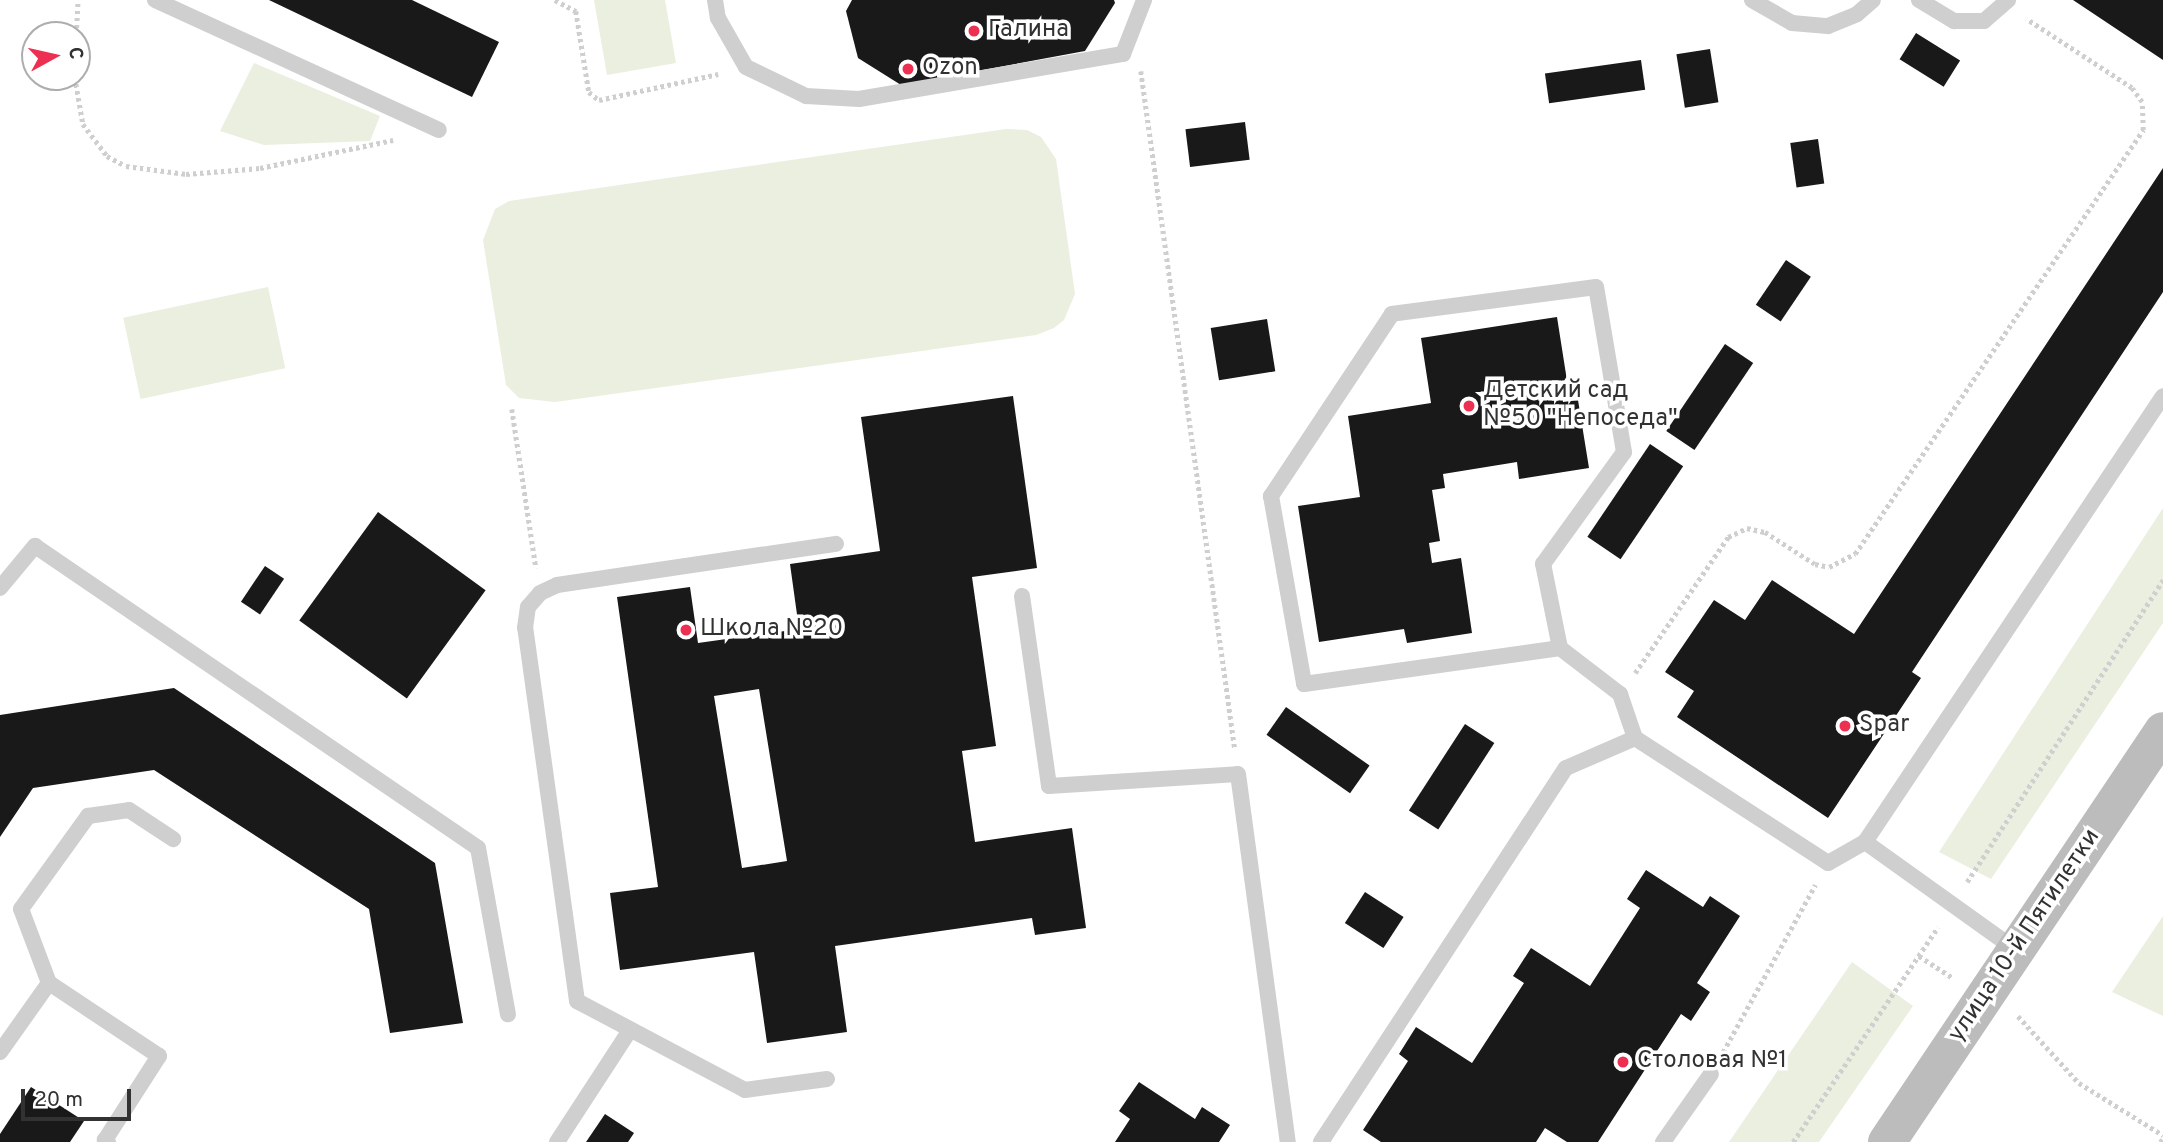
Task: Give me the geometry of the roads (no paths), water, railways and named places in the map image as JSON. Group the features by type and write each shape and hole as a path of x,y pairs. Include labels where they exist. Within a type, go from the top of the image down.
{"main road":[{"name":"улица 10-й Пятилетки","path":"1887,1142 2163,731"}],"lane":[{"path":"155,0 439,130"},
{"path":"715,0 718,18 746,67 806,96 859,99 1123,54 1144,0"},
{"path":"1752,0 1792,23 1828,26 1857,14 1873,0"},
{"path":"1919,0 1954,21 1984,20 2007,3"},
{"path":"1560,648 1304,684 1271,496 1392,314 1596,287 1624,452 1543,564 1560,648 1620,694 1635,738 1828,863 1865,842 2163,396"},
{"path":"827,1079 745,1090 577,1001 525,628 528,607 540,593 557,585 836,544"},
{"path":"0,588 35,546 478,848 508,1014"},
{"path":"1023,596 1049,786 1238,774 1287,1142"},
{"path":"1321,1142 1566,768 1635,738"},
{"path":"108,1142 159,1056 49,983 21,909 88,817 129,810 173,839"},
{"path":"1865,842 2015,950"},
{"path":"0,1052 49,983"},
{"path":"557,1142 630,1030"},
{"path":"1663,1142 1711,1074"}],"place":[{"name":"Галина","path":"974,31"},
{"name":"Ozon","path":"908,69"},
{"name":"Детский сад №50 \"Непоседа\"","path":"1469,406"},
{"name":"Школа №20","path":"686,630"},
{"name":"Spar","path":"1845,726"},
{"name":"Столовая №1","path":"1623,1062"}]}
